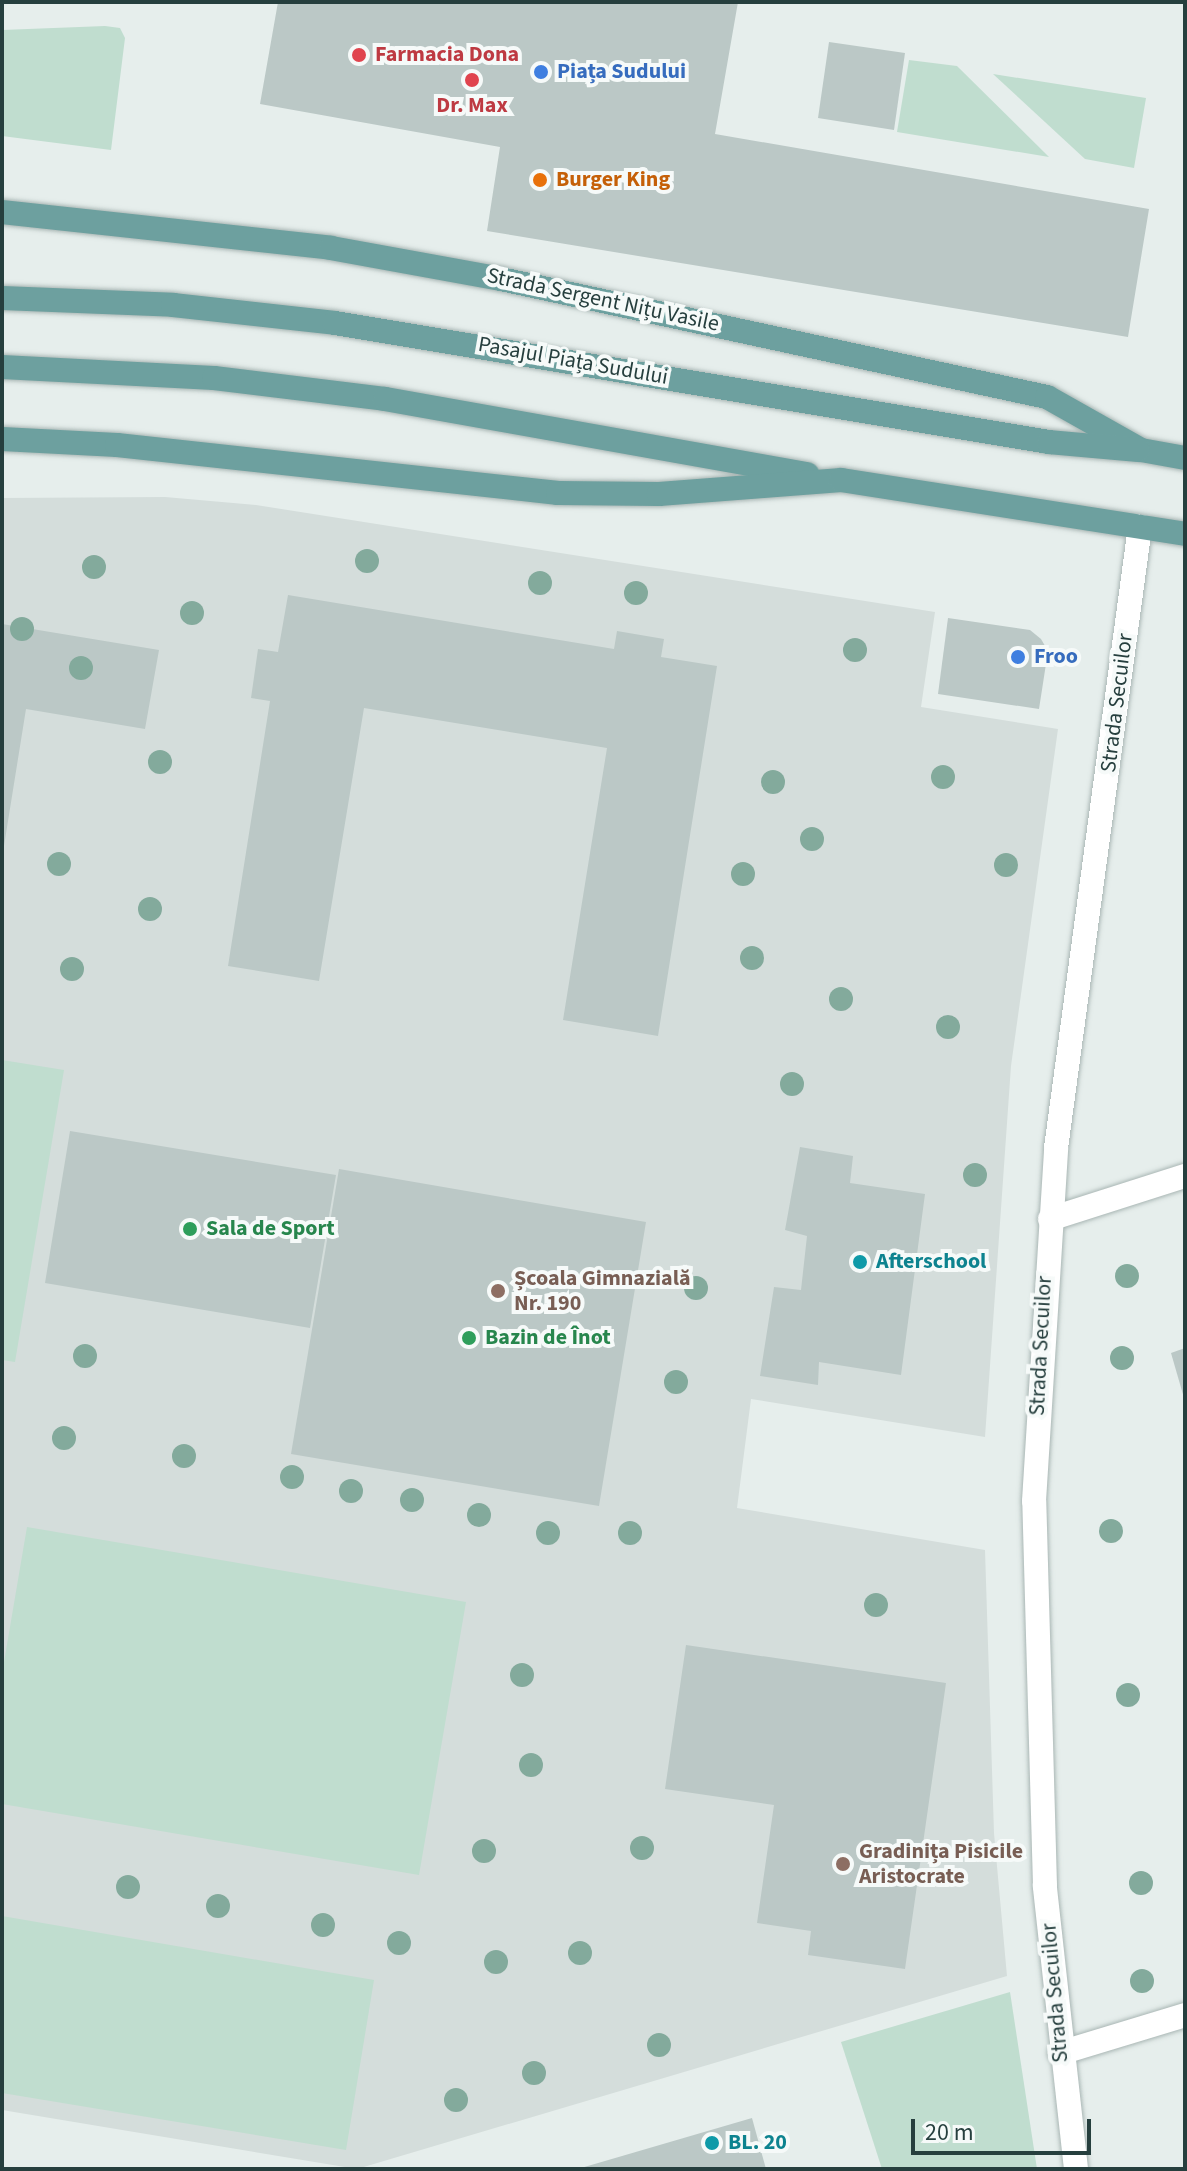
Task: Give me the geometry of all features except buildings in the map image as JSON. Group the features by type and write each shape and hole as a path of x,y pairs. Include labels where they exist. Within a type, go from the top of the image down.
{"main road":[{"name":"Strada Sergent Nițu Vasile","path":"2,212 331,248 516,282 1047,397 1073,407 1141,450 1185,458"},
{"name":"Pasajul Piața Sudului","path":"2,298 173,305 335,323 1049,442 1141,450"},
{"path":"2,367 184,376 385,399 841,480 1185,534"},
{"path":"2,439 168,449 558,493 659,494 841,480"}],"street":[{"name":"Strada Secuilor","path":"1076,2169 1060,2053 1034,1624 1034,1501 1050,1219 1140,527"},
{"path":"1050,1219 1185,1176"},
{"path":"1060,2053 1185,2015"}],"shaded area":[{"name":"Școala Gimnazială Nr. 190","path":"165,497 256,505 935,612 921,707 1058,729 1011,1066 985,1437 751,1399 737,1508 985,1550 994,1833 1007,1976 357,2169 2,2110 2,498"}],"green space":[{"path":"120,28 125,38 111,150 2,136 2,30"},
{"path":"909,60 957,66 1049,157 897,132"},
{"path":"993,74 1146,98 1134,168 1085,159"},
{"path":"2,1060 64,1070 15,1362 2,1360"},
{"path":"27,1527 466,1602 419,1875 2,1804 2,1674"},
{"path":"2,1916 374,1980 346,2150 2,2093"},
{"path":"1010,1992 1037,2169 882,2169 841,2042"}],"place":[{"name":"Farmacia Dona","path":"359,55"},
{"name":"Piața Sudului","path":"541,72"},
{"name":"Dr. Max","path":"472,80"},
{"name":"Burger King","path":"540,180"},
{"name":"Froo","path":"1018,657"},
{"name":"Sala de Sport","path":"190,1229"},
{"name":"Afterschool","path":"860,1262"},
{"name":"Școala Gimnazială Nr. 190","path":"498,1291"},
{"name":"Bazin de Înot","path":"469,1338"},
{"name":"Gradinița Pisicile Aristocrate","path":"843,1864"},
{"name":"BL. 20","path":"712,2143"}]}
